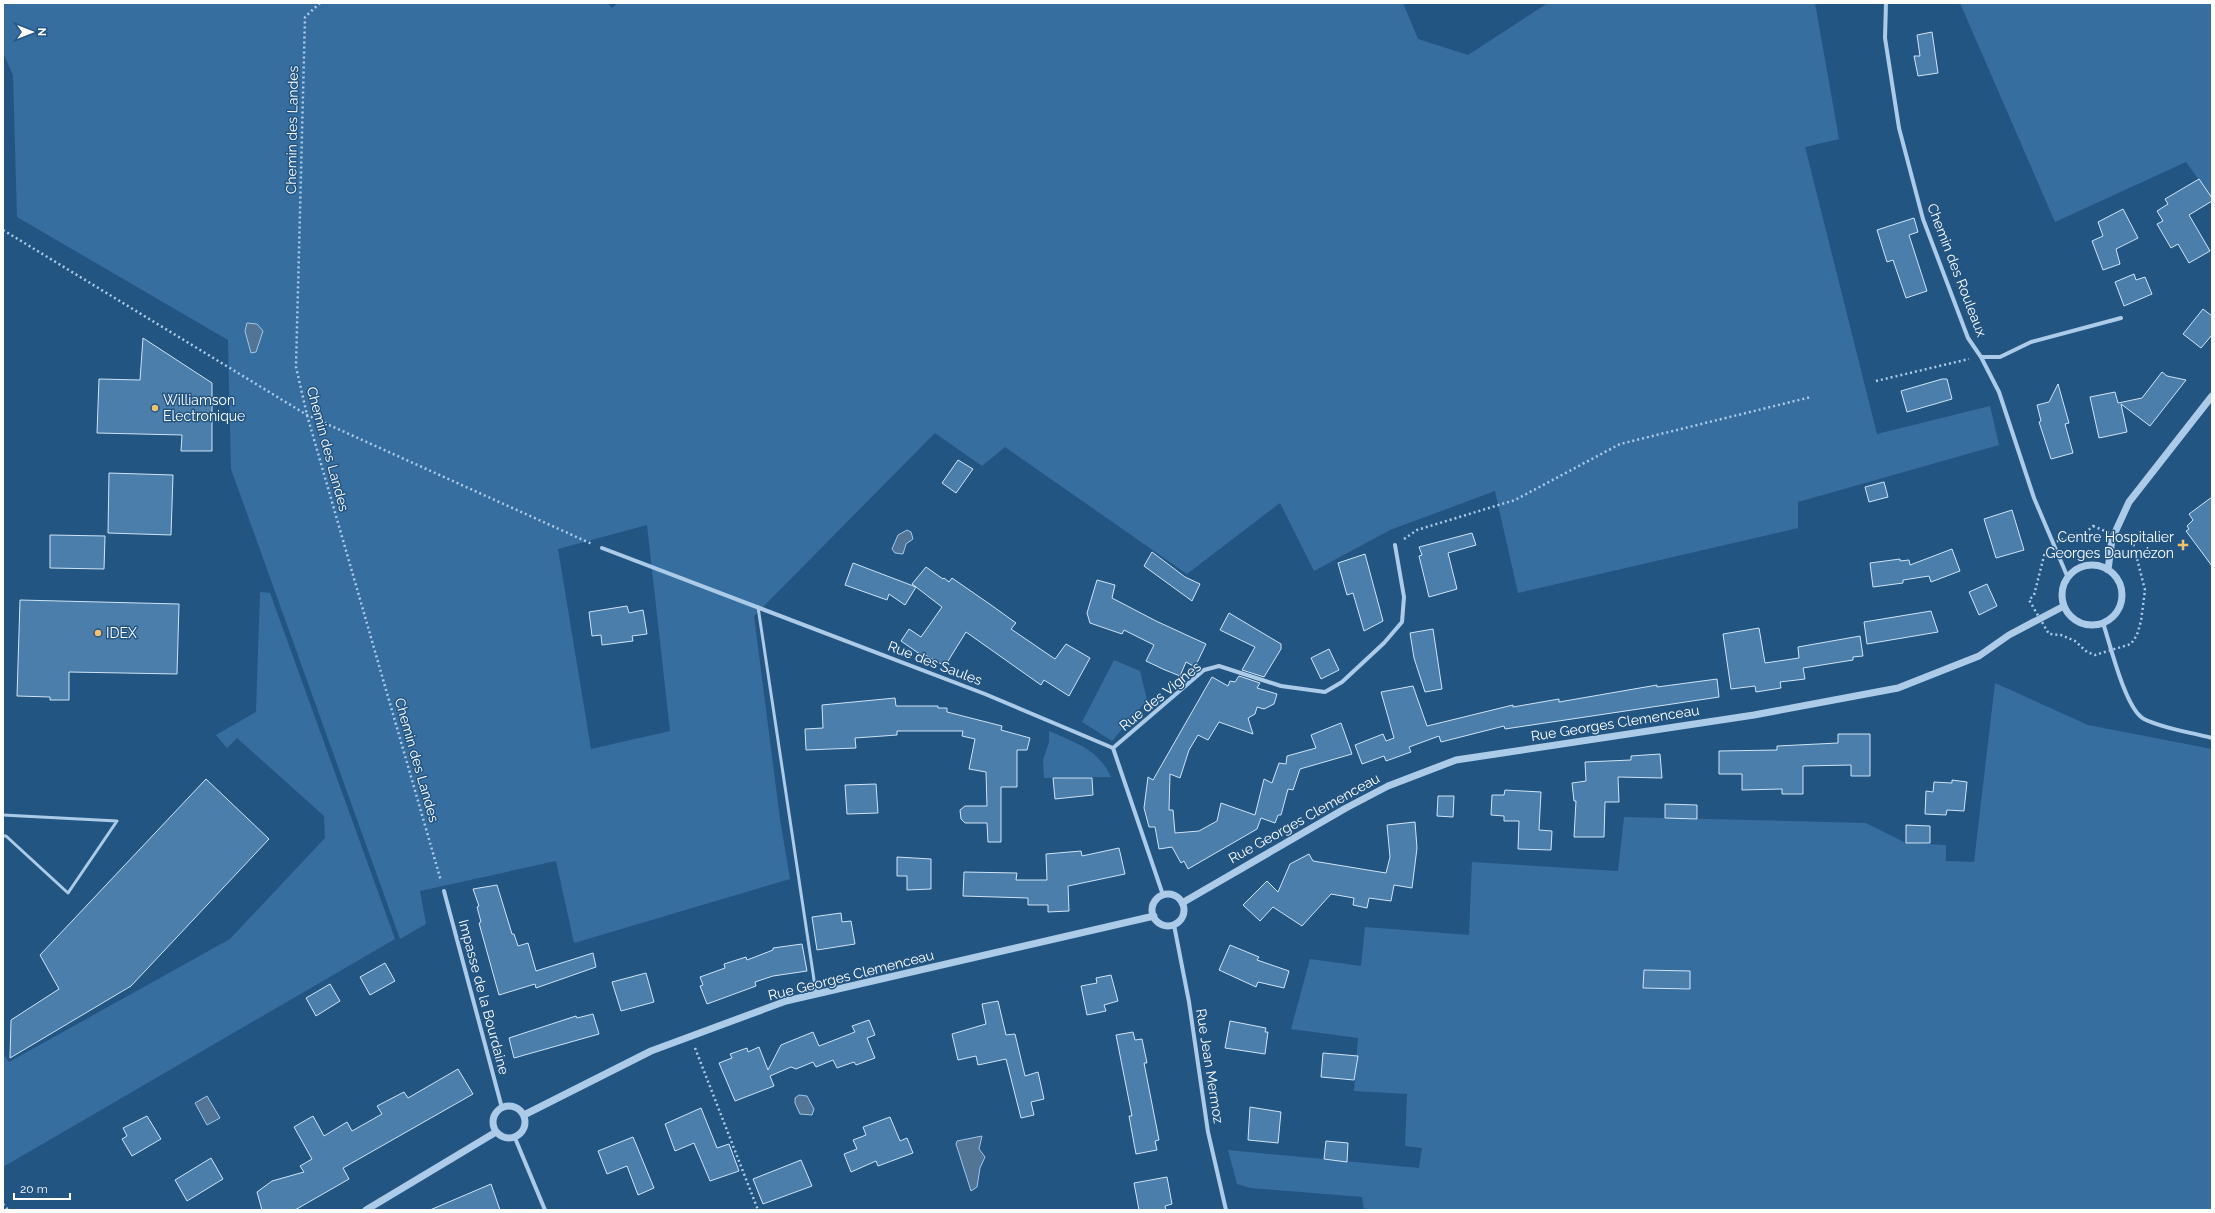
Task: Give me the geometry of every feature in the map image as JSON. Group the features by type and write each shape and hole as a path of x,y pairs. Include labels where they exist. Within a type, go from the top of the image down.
{"street":[{"name":"Chemin des Rouleaux","path":"1886,3 1885,38 1899,128 1923,219 1968,338 1982,357 1999,392 2034,498 2068,578"},
{"path":"1982,357 2000,357 2031,342 2121,318"},
{"path":"2108,570 2114,535 2129,502 2212,396"},
{"name":"Rue des Vignes","path":"1113,748 1204,670 1219,666 1281,686 1325,692 1342,682 1384,644 1402,622 1404,597 1395,545"},
{"name":"Rue des Saules","path":"602,548 985,694 1113,748"},
{"path":"2086,566 2100,566 2108,570 2119,583 2121,600 2114,616 2104,623 2090,625 2077,621 2067,612 2064,606 2062,596 2063,586 2074,571 2086,566"},
{"name":"Rue Georges Clemenceau","path":"1182,903 1346,808 1388,786 1456,760 1754,715 1898,688 1979,656 2040,617 2064,606"},
{"path":"2104,623 2122,686 2142,718 2155,723 2212,738"},
{"path":"1113,748 1163,895"},
{"name":"Impasse de la Bourdaine","path":"444,891 502,1108"},
{"path":"1163,895 1174,895 1182,903 1184,914 1174,925 1163,925 1154,916 1153,905 1155,900 1163,895"},
{"name":"Rue Georges Clemenceau","path":"524,1115 651,1051 786,1001 1154,916"},
{"name":"Rue Jean Mermoz","path":"1174,925 1189,1002 1208,1132 1222,1199 1226,1210"},
{"path":"513,1106 518,1108 524,1115 525,1126 523,1131 515,1138 504,1138 496,1132 493,1121 498,1111 502,1108 513,1106"},
{"path":"366,1210 496,1132"},
{"path":"515,1138 545,1210"}],"lane":[{"path":"758,607 816,995"},
{"path":"3,815 117,820 68,893 6,836 3,836"}],"path":[{"name":"Chemin des Landes","path":"320,3 305,17 296,367 307,415 444,891"},
{"path":"3,230 307,415 602,548"},
{"path":"1876,381 1982,357"},
{"path":"1395,545 1417,530 1515,500 1620,444 1811,398"},
{"path":"2093,526 2114,535 2132,544 2145,590 2142,615 2137,635 2131,644 2095,655 2087,652 2075,641 2061,635 2049,634 2029,600 2034,595 2045,552 2053,544 2060,540 2083,535 2093,526"},
{"path":"690,1037 758,1210"},
{"path":"3,1204 8,1210"}],"shaded area":[{"path":"3,3 608,3 612,8 618,3 1403,3 1418,39 1468,55 1548,3 1815,3 1839,139 1805,147 1877,434 1990,406 1999,445 1798,502 1798,528 1518,593 1495,491 1390,530 1314,571 1280,503 1187,574 1005,447 982,466 935,433 754,616 780,819 790,879 574,943 556,861 420,891 426,924 400,939 231,469 228,340 17,217 13,75 3,53","holes":["647,525 670,731 591,749 558,549"]},
{"path":"1960,3 2212,3 2212,198 2186,162 2055,222"},
{"path":"247,323 257,324 263,331 256,352 251,353 245,331"},
{"path":"907,530 911,532 913,539 906,544 903,554 895,553 892,549 898,535"},
{"path":"260,592 270,593 395,939 3,1167 3,1054 9,1062 230,939 325,838 324,816 237,738 227,748 216,735 256,712"},
{"path":"1114,660 1140,671 1147,700 1112,741 1082,722"},
{"path":"1995,683 2088,725 2212,749 2212,1210 1364,1210 1362,1197 1251,1188 1237,1184 1228,1150 1419,1168 1422,1148 1405,1146 1407,1094 1354,1091 1358,1038 1291,1029 1310,959 1361,966 1365,927 1469,935 1472,862 1618,871 1624,817 1866,823 1906,843 1946,845 1946,861 1974,862"},
{"path":"1049,731 1077,743 1093,753 1106,767 1111,777 1044,778 1043,760 1049,742"},
{"path":"799,1095 807,1096 814,1109 812,1115 800,1114 795,1103 795,1098"},
{"path":"207,1096 220,1118 207,1125 195,1103"},
{"path":"982,1136 979,1149 985,1157 980,1168 977,1187 971,1191 956,1144 957,1141"}],"building":[{"path":"1932,32 1938,73 1918,76 1914,56 1920,56 1917,35"},
{"path":"2199,179 2212,198 2212,201 2189,215 2210,251 2189,263 2178,244 2171,248 2157,224 2163,221 2157,211 2168,204 2165,199"},
{"path":"2123,209 2138,238 2116,249 2120,264 2103,270 2092,241 2103,236 2098,222"},
{"path":"1914,218 1918,232 1909,235 1927,291 1906,298 1893,260 1887,262 1877,230"},
{"path":"2134,274 2136,280 2145,277 2152,294 2124,306 2115,282"},
{"path":"2203,309 2212,316 2212,335 2201,348 2183,334"},
{"name":"Williamson Electronique","path":"143,338 212,383 212,451 181,451 182,435 97,433 99,379 140,380"},
{"path":"2162,372 2167,376 2186,380 2150,426 2121,404 2127,432 2099,438 2090,397 2115,392 2118,403 2142,398"},
{"path":"1942,379 1947,379 1952,399 1907,412 1901,391"},
{"path":"2058,384 2069,423 2065,424 2073,453 2051,459 2039,422 2041,421 2037,405 2049,402"},
{"path":"958,460 973,469 956,493 942,483"},
{"path":"109,473 173,475 171,535 108,533"},
{"path":"1884,482 1888,497 1869,502 1865,487"},
{"path":"2212,497 2212,566 2186,531 2189,529 2187,526 2193,520 2189,514"},
{"path":"2012,510 2024,550 1996,558 1984,519"},
{"path":"1472,533 1476,545 1448,553 1457,589 1429,597 1419,556 1422,555 1419,547"},
{"path":"50,535 105,536 104,569 50,568"},
{"path":"1952,549 1960,571 1931,582 1929,576 1903,580 1903,583 1873,587 1870,563 1900,559 1900,561 1909,560 1910,565"},
{"path":"1152,552 1185,577 1200,584 1192,601 1144,566"},
{"path":"1365,554 1383,621 1364,631 1353,593 1347,595 1338,563"},
{"path":"853,563 916,587 905,605 889,594 887,600 845,585"},
{"path":"926,567 949,582 952,578 991,605 1016,623 1011,629 1055,659 1066,644 1090,658 1069,696 1044,680 1041,685 966,632 945,666 925,655 924,657 901,641 909,629 921,637 942,607 912,584"},
{"path":"1097,580 1115,585 1112,598 1156,621 1206,644 1195,667 1186,662 1180,676 1165,670 1146,661 1154,645 1124,630 1122,634 1090,623 1087,613"},
{"path":"1987,584 1997,606 1979,615 1969,592"},
{"name":"IDEX","path":"20,600 179,604 177,674 69,672 69,700 50,700 50,697 17,696"},
{"path":"627,606 629,613 643,610 647,634 632,636 633,641 602,645 601,635 592,636 589,612"},
{"path":"1931,611 1938,632 1867,644 1864,622"},
{"path":"1229,613 1281,644 1281,649 1264,677 1242,670 1255,647 1220,630"},
{"path":"1759,628 1765,663 1799,658 1798,647 1860,636 1863,656 1853,657 1853,660 1803,668 1805,679 1780,682 1781,688 1756,692 1755,686 1731,689 1723,634"},
{"path":"1433,629 1442,689 1425,692 1414,658 1410,633"},
{"path":"1329,649 1339,670 1321,679 1311,658"},
{"path":"1239,676 1260,683 1257,688 1277,694 1274,704 1264,709 1257,707 1255,714 1248,718 1253,734 1219,722 1208,740 1198,735 1189,750 1180,778 1170,774 1169,810 1173,810 1175,833 1199,831 1217,821 1221,803 1255,815 1264,779 1272,783 1279,763 1286,764 1287,756 1316,748 1311,735 1341,723 1352,754 1300,769 1293,790 1288,789 1281,815 1278,815 1275,823 1261,818 1257,829 1188,869 1184,861 1181,863 1172,847 1159,849 1155,827 1149,827 1144,808 1148,777 1153,780 1212,677 1228,686 1230,681 1235,682"},
{"path":"1717,679 1719,697 1505,729 1504,726 1441,742 1439,736 1409,747 1411,752 1386,761 1384,756 1362,764 1355,745 1383,734 1386,741 1394,738 1381,692 1413,686 1427,726 1513,705 1513,707 1559,699 1559,702 1657,685 1657,687"},
{"path":"895,698 896,706 938,706 938,708 947,708 947,712 1002,726 1001,730 1030,738 1027,750 1017,750 1017,787 1001,787 1001,842 988,842 987,823 965,823 961,819 960,810 965,806 987,806 986,772 969,769 975,739 962,736 963,731 897,731 897,735 855,738 856,748 806,750 805,729 823,728 822,705"},
{"path":"1838,734 1870,734 1870,776 1851,776 1851,765 1803,766 1803,794 1782,794 1782,789 1742,790 1742,774 1719,774 1719,751 1777,750 1777,746 1838,743"},
{"path":"1660,754 1662,778 1618,777 1619,802 1605,802 1604,837 1574,837 1576,801 1574,801 1572,783 1586,781 1585,762 1631,760 1631,756"},
{"path":"1053,778 1092,778 1093,795 1055,799"},
{"path":"206,779 269,839 131,986 10,1058 11,1020 59,989 40,955"},
{"path":"1952,780 1967,782 1964,811 1947,810 1946,815 1925,814 1926,791 1933,792 1934,782 1952,783"},
{"path":"876,784 878,813 847,814 845,785"},
{"path":"1505,790 1541,792 1539,830 1552,831 1551,850 1518,849 1519,821 1504,821 1504,816 1491,815 1492,795 1504,795"},
{"path":"1438,796 1454,796 1453,817 1437,816"},
{"path":"1665,804 1697,805 1697,819 1665,818"},
{"path":"1415,822 1417,848 1412,888 1394,885 1391,901 1369,898 1367,908 1353,905 1354,898 1331,894 1302,926 1273,907 1260,921 1243,905 1267,881 1278,892 1290,864 1309,854 1313,861 1386,873 1390,857 1387,825"},
{"path":"1906,825 1930,826 1930,843 1906,843"},
{"path":"1119,848 1125,874 1068,886 1069,911 1048,912 1048,905 1028,905 1028,898 963,896 964,872 1017,873 1016,880 1047,880 1046,854 1081,851 1082,856"},
{"path":"897,857 931,859 931,889 907,890 907,876 897,876"},
{"path":"497,885 512,934 514,934 518,946 528,943 536,971 593,953 596,967 536,988 535,984 499,995 479,923 481,922 477,907 479,906 473,889"},
{"path":"841,913 842,922 851,921 855,944 817,950 812,917"},
{"path":"802,944 807,971 773,976 755,982 756,986 707,1004 700,986 703,985 700,977 725,968 724,964 746,957 747,960 773,950 773,948"},
{"path":"1230,945 1259,957 1257,960 1289,971 1284,988 1258,982 1256,987 1219,970"},
{"path":"385,963 395,981 370,995 360,977"},
{"path":"1644,970 1690,971 1690,989 1643,988"},
{"path":"646,973 654,1002 621,1011 612,982"},
{"path":"1111,975 1118,1001 1104,1005 1106,1011 1087,1015 1081,986 1097,983 1096,978"},
{"path":"330,984 340,1001 316,1016 306,998"},
{"path":"998,1001 1006,1035 1015,1034 1025,1076 1038,1072 1044,1099 1031,1102 1034,1115 1021,1118 1006,1059 978,1065 976,1056 958,1060 952,1034 986,1024 982,1004"},
{"path":"593,1014 599,1034 514,1058 509,1038 576,1016 577,1018"},
{"path":"869,1020 875,1035 867,1038 875,1058 856,1065 854,1062 837,1068 833,1060 816,1067 813,1062 796,1069 791,1067 770,1076 774,1086 735,1101 719,1063 732,1058 730,1054 747,1048 748,1052 759,1047 768,1070 781,1045 813,1032 819,1046 855,1032 852,1026"},
{"path":"1230,1021 1266,1028 1265,1032 1268,1032 1265,1054 1225,1048"},
{"path":"1133,1032 1135,1040 1142,1039 1147,1063 1144,1063 1159,1140 1155,1141 1157,1150 1136,1154 1129,1116 1132,1116 1116,1035"},
{"path":"1323,1053 1358,1056 1354,1080 1321,1077"},
{"path":"458,1069 473,1094 343,1168 349,1179 295,1210 262,1210 257,1192 272,1181 304,1172 300,1166 312,1159 294,1127 313,1116 324,1136 347,1122 352,1131 382,1114 377,1106 404,1092 408,1098"},
{"path":"1250,1107 1281,1112 1278,1143 1248,1140"},
{"path":"701,1108 717,1148 729,1144 739,1171 710,1181 694,1143 675,1151 665,1124"},
{"path":"147,1116 161,1139 132,1156 122,1139 127,1136 123,1128"},
{"path":"890,1117 900,1141 907,1138 913,1153 878,1166 876,1161 851,1172 844,1154 857,1149 853,1140 866,1135 863,1127"},
{"path":"633,1137 654,1188 638,1195 627,1166 607,1174 598,1151"},
{"path":"1326,1141 1348,1143 1347,1162 1324,1159"},
{"path":"211,1158 223,1179 187,1201 175,1180"},
{"path":"801,1160 812,1186 763,1204 753,1179"},
{"path":"1167,1177 1172,1204 1165,1206 1166,1210 1139,1210 1134,1183"},
{"path":"491,1184 500,1210 430,1210"}],"place":[{"name":"Williamson Electronique","path":"155,408"},
{"name":"Centre Hospitalier Georges Daumézon","path":"2183,545"},
{"name":"IDEX","path":"98,633"}]}
